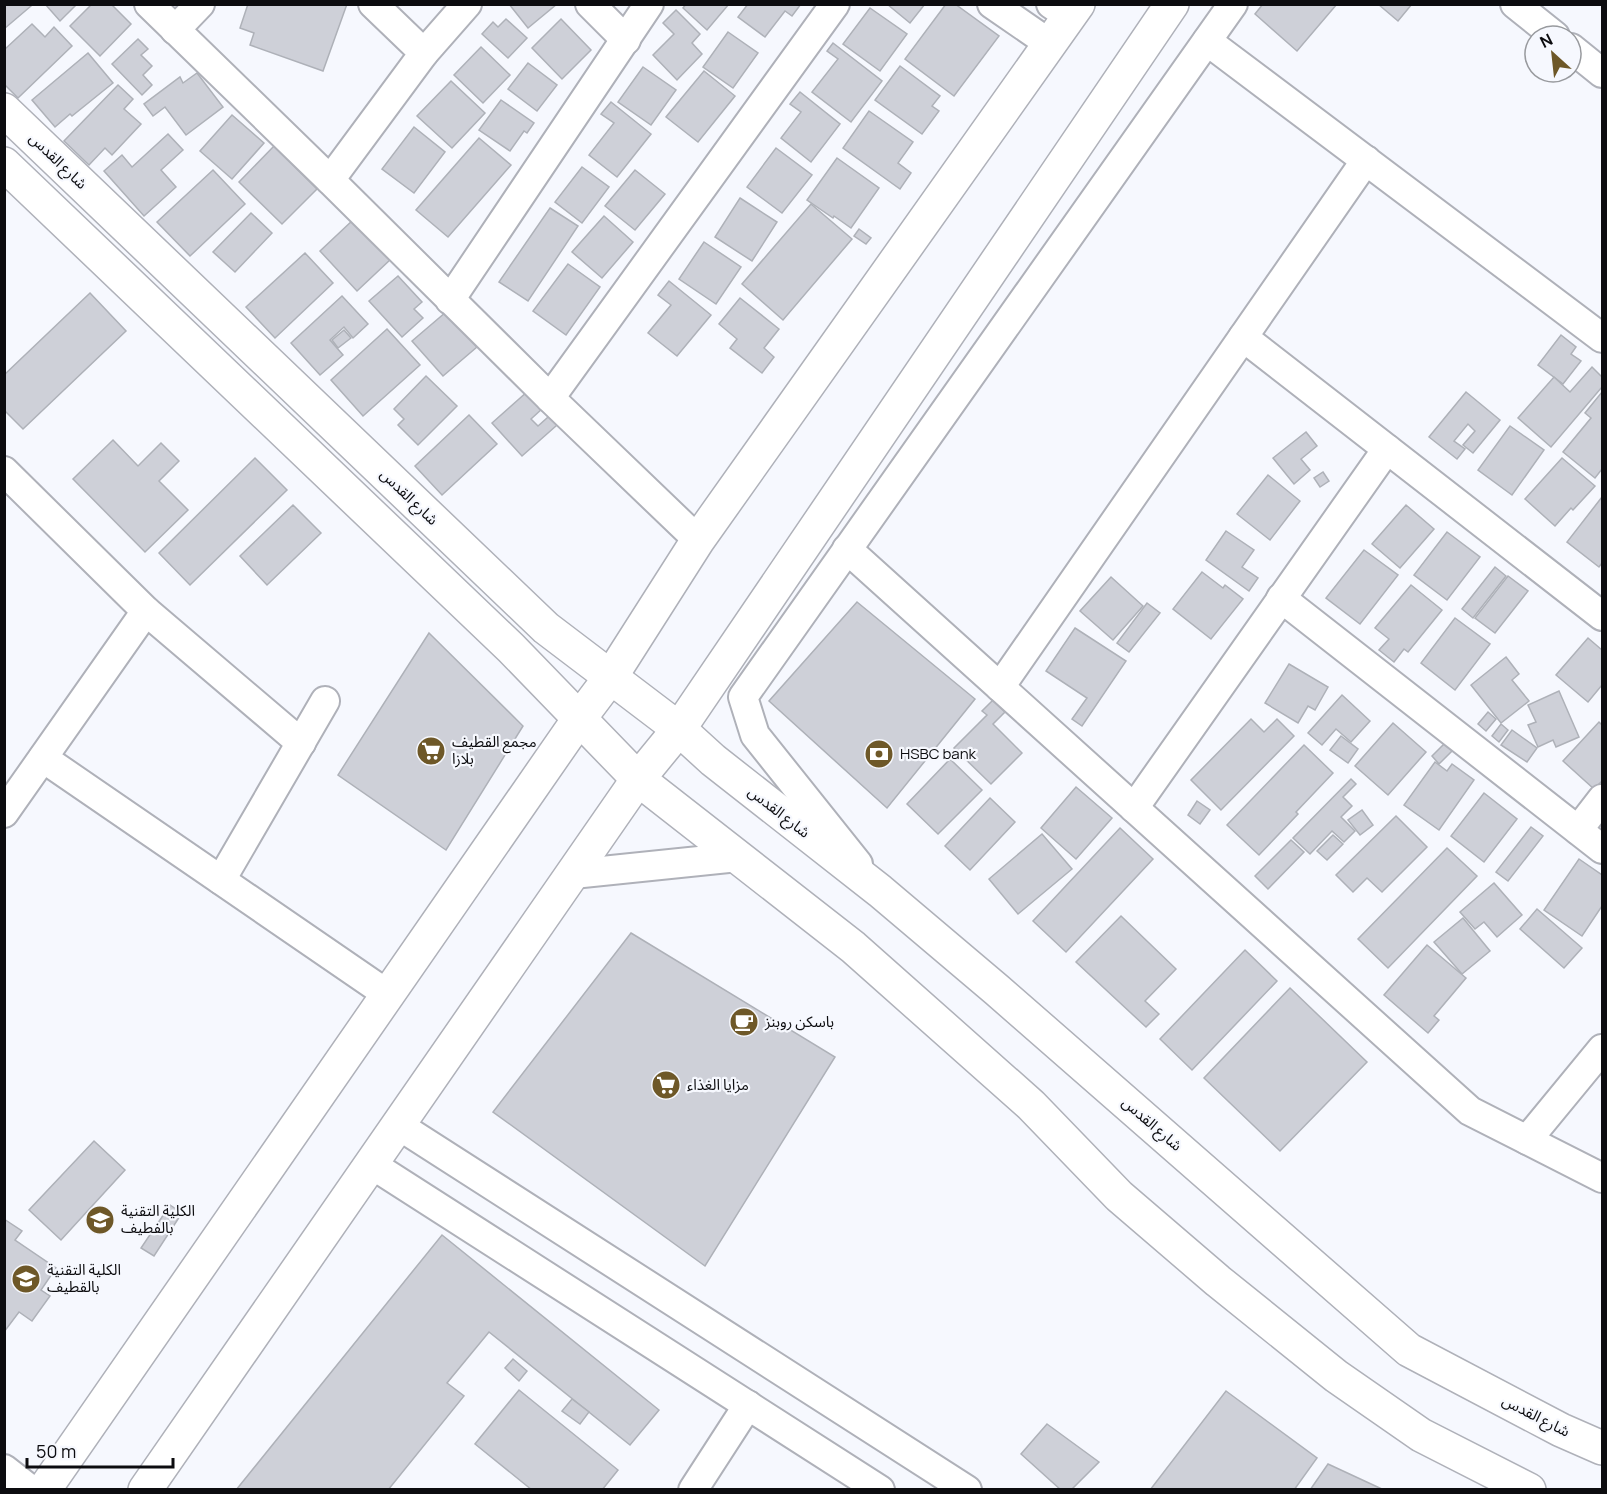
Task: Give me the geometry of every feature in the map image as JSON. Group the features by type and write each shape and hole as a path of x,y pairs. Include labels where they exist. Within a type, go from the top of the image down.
{"main road":[{"path":"145,1490 638,779 679,729 1172,4"},
{"path":"44,1490 387,994 610,678 698,540 1050,44 1066,8"},
{"name":"شارع القدس","path":"4,110 546,628 679,729 713,760 880,891 1015,1005 1409,1350 1561,1430 1602,1448"},
{"path":"4,164 511,648 638,779 862,954 1031,1105 1119,1196 1218,1281 1327,1369 1422,1435 1529,1490"}],"street":[{"path":"149,4 698,540"},
{"path":"175,30 200,4"},
{"path":"373,4 424,53"},
{"path":"330,180 424,53 467,4"},
{"path":"590,4 626,40"},
{"path":"450,300 649,4"},
{"path":"550,398 835,4"},
{"path":"992,4 1050,44"},
{"path":"880,891 755,735 743,697 1233,4"},
{"path":"1515,4 1541,24"},
{"path":"1207,41 1602,338"},
{"path":"1583,58 1602,73"},
{"path":"1000,687 1366,160"},
{"path":"1243,337 1602,615"},
{"path":"1134,808 1387,449"},
{"path":"4,471 146,611 301,743"},
{"path":"847,549 1470,1111 1602,1178"},
{"path":"1281,598 1602,849"},
{"path":"4,813 146,611"},
{"path":"221,880 325,701"},
{"path":"43,759 387,994"},
{"path":"1578,830 1602,798"},
{"path":"573,874 738,857"},
{"path":"1527,1140 1602,1049"},
{"path":"398,1125 967,1490"},
{"path":"371,1164 880,1490"},
{"path":"693,1490 748,1405"},
{"path":"4,1469 31,1490"}],"building":[{"path":"4,4 29,4 31,6 4,29"},
{"path":"45,4 77,4 60,21"},
{"path":"92,4 111,4 131,24 100,56 70,26"},
{"path":"248,4 347,4 323,71 250,45 254,33 240,28"},
{"path":"509,4 557,4 528,28"},
{"path":"686,4 729,4 707,30 683,8"},
{"path":"748,4 801,4 792,16 785,11 765,37 738,17"},
{"path":"887,4 925,4 910,23"},
{"path":"946,4 955,4 999,36 954,96 905,59"},
{"path":"1263,4 1337,4 1297,51 1255,14"},
{"path":"1378,4 1412,4 1398,21"},
{"path":"870,8 907,34 880,71 843,44"},
{"path":"676,10 700,34 692,43 702,54 677,80 653,55 674,34 663,23"},
{"path":"506,19 527,38 508,58 482,34 493,22 498,27"},
{"path":"561,19 591,50 562,79 532,48"},
{"path":"32,24 45,37 54,27 72,46 18,98 4,84 4,50"},
{"path":"728,32 758,53 733,88 703,67"},
{"path":"138,39 148,49 141,55 152,66 143,75 152,85 142,95 112,64"},
{"path":"833,43 882,81 851,122 812,92 838,59 827,51"},
{"path":"481,47 510,75 483,103 454,75"},
{"path":"88,53 113,83 55,127 32,100"},
{"path":"528,63 557,85 537,111 508,89"},
{"path":"900,66 940,96 932,106 939,111 922,134 875,100"},
{"path":"643,67 676,90 651,125 618,102"},
{"path":"704,71 735,96 698,142 666,117"},
{"path":"197,73 223,107 186,135 165,107 153,116 144,104 180,77 183,83"},
{"path":"451,81 485,113 452,148 417,116"},
{"path":"118,85 133,99 124,109 141,124 112,155 105,148 89,165 64,141"},
{"path":"800,92 840,124 811,162 781,138 801,112 790,104"},
{"path":"501,100 534,123 527,133 524,131 510,151 479,130"},
{"path":"611,102 651,134 617,177 589,155 614,123 601,114"},
{"path":"869,111 913,142 898,163 911,173 900,189 843,148"},
{"path":"232,115 264,143 232,179 200,151"},
{"path":"414,127 445,152 414,193 382,169"},
{"path":"168,134 183,150 161,170 176,187 144,216 104,171 122,155 132,167"},
{"path":"479,138 511,165 448,237 416,210"},
{"path":"274,146 317,189 282,224 239,182"},
{"path":"776,148 812,175 782,213 747,187"},
{"path":"837,158 879,188 851,228 807,200"},
{"path":"582,167 609,187 582,223 555,202"},
{"path":"213,170 245,204 190,256 157,222"},
{"path":"635,170 665,194 635,230 605,206"},
{"path":"740,198 777,222 752,261 715,237"},
{"path":"811,204 852,239 783,320 742,284"},
{"path":"550,208 578,226 528,301 499,282"},
{"path":"251,213 272,233 235,272 213,252"},
{"path":"604,216 633,242 602,278 572,252"},
{"path":"354,219 391,259 357,291 320,251"},
{"path":"859,229 871,238 866,244 854,236"},
{"path":"704,242 741,267 716,304 679,279"},
{"path":"305,253 333,283 275,338 246,307"},
{"path":"568,264 600,287 566,335 533,311"},
{"path":"398,276 422,302 414,309 423,318 402,337 369,301"},
{"path":"669,281 711,315 677,356 648,333 671,305 658,295"},
{"path":"90,293 126,331 23,429 4,410 4,375"},
{"path":"342,296 368,324 353,338 344,327 330,340 343,355 320,375 291,343"},
{"path":"740,298 779,329 764,348 774,357 762,373 730,348 737,339 719,324"},
{"path":"446,312 477,347 443,376 412,341"},
{"path":"387,329 420,365 363,416 331,380"},
{"path":"344,330 351,338 338,348 332,340"},
{"path":"1561,335 1576,347 1571,354 1581,361 1563,384 1538,365"},
{"path":"1592,367 1602,377 1602,387 1551,447 1518,418 1554,377 1570,392"},
{"path":"426,376 457,406 418,445 398,425 404,419 394,409"},
{"path":"528,391 543,408 531,419 538,426 557,409 565,418 522,456 492,423"},
{"path":"1466,392 1500,420 1473,453 1463,445 1475,431 1468,424 1454,441 1465,449 1457,459 1429,437"},
{"path":"1602,392 1602,469 1595,478 1563,452 1591,418 1585,413"},
{"path":"469,415 497,444 442,495 415,466"},
{"path":"1510,426 1544,450 1512,495 1478,470"},
{"path":"1306,432 1317,446 1301,459 1310,470 1294,484 1273,458"},
{"path":"113,440 138,466 161,443 179,461 159,481 188,510 145,552 73,479"},
{"path":"255,458 287,490 190,585 159,553"},
{"path":"1562,458 1595,486 1555,526 1525,499"},
{"path":"1323,472 1329,481 1320,487 1314,478"},
{"path":"1268,475 1300,501 1270,540 1237,514"},
{"path":"1602,497 1602,563 1599,567 1567,542"},
{"path":"293,505 321,533 267,585 240,556"},
{"path":"1406,505 1434,529 1400,568 1372,544"},
{"path":"1226,531 1254,550 1242,567 1258,578 1249,591 1206,560"},
{"path":"1447,532 1480,557 1447,600 1414,575"},
{"path":"1364,550 1398,575 1360,624 1326,598"},
{"path":"1495,567 1506,576 1473,618 1462,609"},
{"path":"1202,572 1223,588 1225,585 1243,599 1211,639 1173,609"},
{"path":"1508,576 1528,591 1495,633 1475,618"},
{"path":"1111,577 1143,606 1113,640 1080,611"},
{"path":"1411,585 1442,610 1408,652 1404,649 1394,662 1379,650 1389,639 1375,628"},
{"name":"HSBC bank","path":"857,602 975,699 887,808 769,701"},
{"path":"1147,603 1160,613 1129,652 1117,643"},
{"path":"1455,618 1490,644 1455,690 1421,663"},
{"path":"1075,628 1126,661 1082,726 1072,719 1087,698 1046,671"},
{"name":"مجمع القطيف بلازا","path":"429,633 523,726 446,850 338,775"},
{"path":"1588,638 1602,650 1602,685 1588,702 1556,675"},
{"path":"1506,657 1519,674 1512,680 1529,701 1501,723 1471,685"},
{"path":"1289,664 1328,687 1315,710 1308,706 1298,723 1265,703"},
{"path":"1559,691 1579,737 1556,747 1553,740 1538,747 1528,725 1536,722 1528,705"},
{"path":"1342,695 1370,721 1351,742 1336,729 1322,745 1308,733"},
{"path":"993,700 1005,712 993,724 1022,753 991,784 954,748 987,715 982,711"},
{"path":"1488,712 1496,719 1486,731 1478,724"},
{"path":"1251,719 1264,732 1277,719 1294,736 1221,810 1191,780"},
{"path":"1599,722 1602,725 1602,781 1594,789 1563,761"},
{"path":"1393,723 1426,752 1388,795 1355,766"},
{"path":"1501,724 1508,730 1499,742 1492,736"},
{"path":"1512,730 1537,748 1527,762 1501,745"},
{"path":"1341,736 1358,749 1348,763 1330,750"},
{"path":"1447,741 1455,748 1439,764 1432,756"},
{"path":"1304,745 1333,773 1259,855 1227,825"},
{"path":"950,759 982,790 938,834 907,804"},
{"path":"1435,762 1447,771 1452,764 1474,780 1439,830 1404,805"},
{"path":"1351,779 1356,784 1343,797 1352,806 1341,817 1355,831 1344,842 1332,831 1310,854 1293,838"},
{"path":"1076,787 1112,818 1076,859 1041,828"},
{"path":"1484,793 1517,819 1484,862 1451,836"},
{"path":"990,798 1015,822 970,870 945,846"},
{"path":"1197,801 1210,810 1200,824 1188,815"},
{"path":"1362,810 1373,825 1360,835 1348,820"},
{"path":"1396,816 1427,847 1382,892 1367,878 1353,892 1336,875"},
{"path":"1531,827 1543,836 1508,881 1496,872"},
{"path":"1120,828 1153,859 1066,952 1033,921"},
{"path":"1042,834 1072,869 1018,914 989,879"},
{"path":"1333,835 1343,844 1327,860 1317,851"},
{"path":"1291,840 1304,852 1268,889 1255,876"},
{"path":"1447,848 1477,876 1388,968 1358,939"},
{"path":"1579,859 1602,875 1602,906 1582,936 1544,910"},
{"path":"1494,883 1522,915 1497,937 1484,922 1475,929 1460,912"},
{"path":"1537,909 1582,948 1564,968 1520,929"},
{"path":"1121,916 1176,969 1145,1001 1159,1014 1146,1027 1076,962"},
{"path":"1463,918 1490,951 1462,974 1434,942"},
{"name":"مزايا الغذاء","path":"631,933 835,1057 705,1266 493,1112"},
{"path":"1427,945 1466,978 1434,1016 1439,1020 1428,1033 1384,995"},
{"path":"1245,950 1277,981 1192,1070 1160,1039"},
{"path":"1290,988 1367,1062 1280,1151 1204,1078"},
{"path":"94,1141 125,1170 61,1240 29,1210"},
{"path":"170,1205 182,1213 154,1256 141,1248"},
{"name":"الكلية التقنية بالقطيف","path":"4,1219 22,1231 15,1240 56,1268 41,1290 50,1296 32,1321 19,1312 4,1332"},
{"path":"442,1235 659,1410 630,1445 489,1332 447,1383 464,1396 388,1490 236,1490"},
{"path":"513,1359 527,1371 519,1381 505,1368"},
{"path":"519,1390 618,1470 602,1490 532,1490 475,1444"},
{"path":"1226,1391 1317,1458 1294,1490 1150,1490"},
{"path":"572,1399 589,1412 580,1424 562,1411"},
{"path":"1047,1424 1099,1462 1071,1490 1061,1490 1021,1454"},
{"path":"1328,1464 1384,1490 1310,1490"}],"place":[{"name":"مجمع القطيف بلازا","path":"431,751"},
{"name":"HSBC bank","path":"879,754"},
{"name":"باسكن روبنز","path":"744,1022"},
{"name":"مزايا الغذاء","path":"666,1085"},
{"name":"الكلية التقنية بالفطيف","path":"100,1220"},
{"name":"الكلية التقنية بالقطيف","path":"26,1279"}]}
